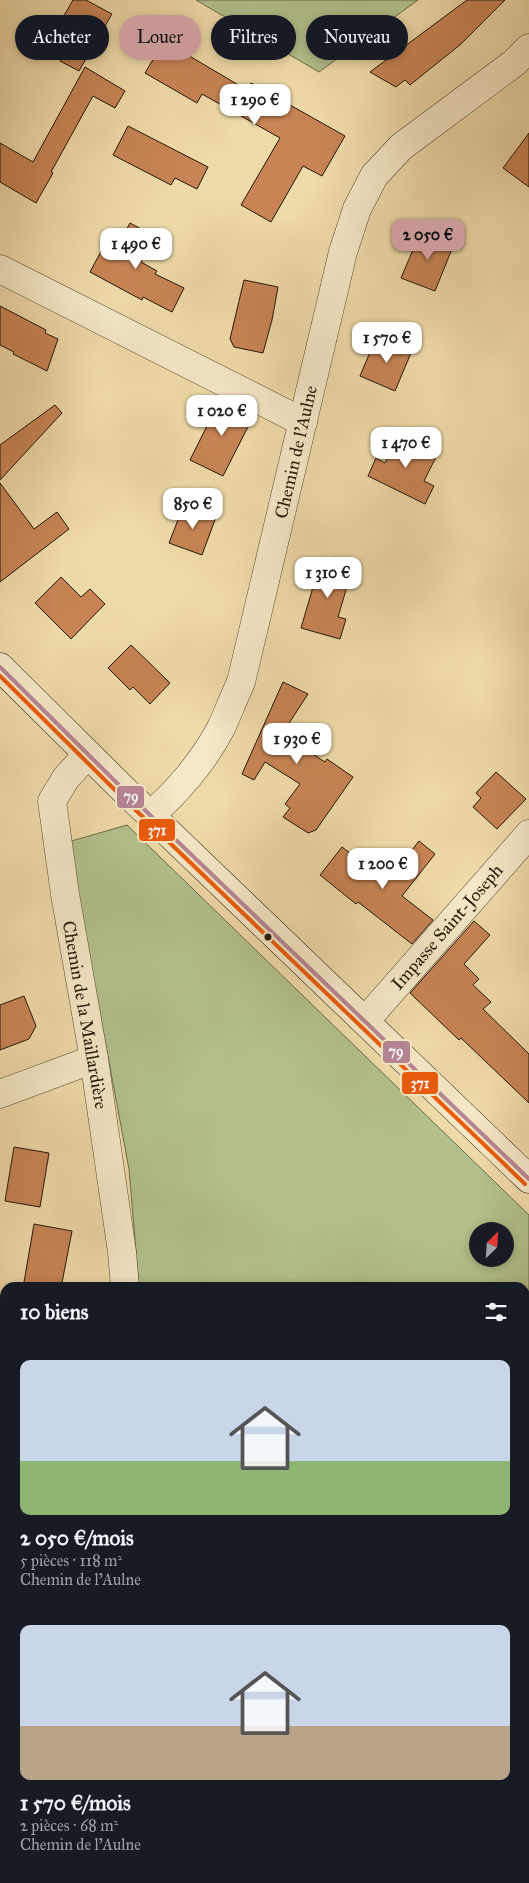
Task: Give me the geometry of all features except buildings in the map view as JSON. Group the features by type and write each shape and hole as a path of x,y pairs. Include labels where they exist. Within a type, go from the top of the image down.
{"street":[{"name":"Chemin de l'Aulne","path":"150,815 166,802 191,773 220,729 241,682 343,252 357,209 374,176 401,147 514,63 529,48"},
{"path":"0,268 303,422"},
{"path":"0,667 124,790 529,1179"},
{"name":"Chemin de la Maillardière","path":"88,754 66,778 52,801 65,894 94,1059 122,1252 124,1282"},
{"name":"Impasse Saint-Joseph","path":"365,1021 529,834"},
{"path":"0,1094 94,1059"}],"green space":[{"path":"196,0 418,0 397,15 306,15 306,60 336,60 319,72 296,59 296,15 222,15"},
{"path":"127,825 529,1215 529,1282 139,1282 129,1169 68,842"}],"transit line":[{"name":"79","path":"0,667 124,790 529,1179"},
{"name":"371","path":"0,676 120,795 525,1184"}]}
